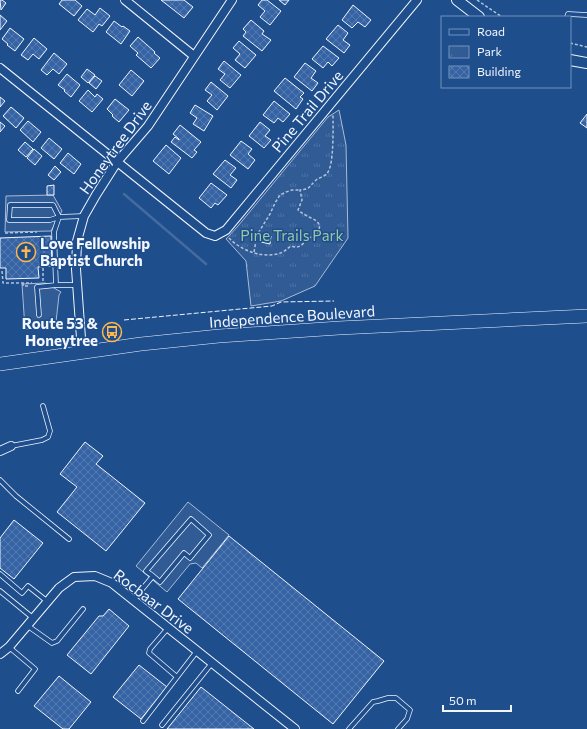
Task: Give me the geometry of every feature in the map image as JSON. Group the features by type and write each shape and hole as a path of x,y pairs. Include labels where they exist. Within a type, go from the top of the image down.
{"main road":[{"name":"Independence Boulevard","path":"0,364 182,340 274,332 587,316"}],"street":[{"path":"124,0 194,56"},
{"name":"Honeytree Drive","path":"82,352 76,269 77,241 84,216 117,162 148,126 232,0"},
{"name":"Pine Trail Drive","path":"117,162 206,233 215,236 226,230 417,0"},
{"path":"457,0 478,16"},
{"path":"571,60 587,63"},
{"path":"0,68 117,162"},
{"path":"0,451 11,446"},
{"name":"Rocbaar Drive","path":"0,654 9,647 59,588 74,577 95,576 112,583 294,729"}],"lane":[{"path":"567,16 568,14 587,15"},
{"path":"60,217 53,205 10,205 10,220 50,220 60,217 84,216"},
{"path":"56,285 54,232 60,217"},
{"path":"39,315 38,287 77,285"},
{"path":"11,446 42,440 48,437 50,431 43,406"},
{"path":"0,480 16,496 69,539"},
{"path":"191,519 209,535 190,558 184,553 160,582 152,576 146,571 191,519"},
{"path":"0,574 22,593 28,586 48,602"},
{"path":"133,600 152,576"},
{"path":"0,591 34,618"},
{"path":"27,626 52,643 57,641 84,609"},
{"path":"168,628 150,649 149,654 177,677"},
{"path":"9,647 35,669 18,691"},
{"path":"143,721 197,651"},
{"path":"162,725 212,663"},
{"path":"349,729 373,702 388,698 396,698 410,710 406,719 398,729"}],"path":[{"path":"477,0 501,16"},
{"path":"571,43 587,47"},
{"path":"254,253 257,235 280,195 292,190 306,189 328,173 331,156 334,113"},
{"path":"228,237 238,246 254,253 275,254 283,252 291,246 296,248 300,246 307,238 318,234 319,228 315,219 304,215 298,210 302,200 300,190"},
{"path":"5,233 38,232"},
{"path":"42,268 43,282"},
{"path":"2,271 3,284 36,283"},
{"path":"23,283 22,286 28,286"}],"green space":[{"name":"Pine Trails Park","path":"339,110 346,145 348,238 315,286 281,301 251,306 246,261 226,239 328,117"}],"shaded area":[{"path":"53,195 62,211 51,231 5,232 6,196"},
{"path":"45,283 61,292 59,295 56,322 48,321 48,328 25,329 22,284"},
{"path":"188,502 229,535 202,568 196,563 190,564 167,592 136,566"}],"building":[{"path":"0,0 6,3 1,10"},
{"path":"62,0 75,0 82,6 74,16 59,4"},
{"path":"161,0 184,0 193,7 184,18"},
{"path":"262,0 267,0 281,11 270,25 260,17 265,11 258,5"},
{"path":"279,0 289,0 285,5"},
{"path":"353,5 371,20 365,27 358,22 352,28 342,20"},
{"path":"100,8 110,16 102,26 99,24 93,32 78,20 87,9 95,15"},
{"path":"0,15 7,21 0,30"},
{"path":"251,20 264,31 262,34 271,40 262,51 243,36 246,32 243,29"},
{"path":"114,21 130,31 121,44 106,32"},
{"path":"338,25 348,33 343,40 350,45 344,53 326,39"},
{"path":"10,28 24,39 15,51 2,39"},
{"path":"138,37 160,58 151,68 136,55 138,53 130,46"},
{"path":"34,38 47,49 39,59 33,54 28,60 21,55"},
{"path":"239,41 256,55 245,68 235,60 240,54 233,48"},
{"path":"323,46 339,58 332,66 328,62 323,68 312,59"},
{"path":"54,53 67,64 59,74 53,69 47,75 41,70"},
{"path":"224,61 241,75 230,88 220,80 225,74 218,69"},
{"path":"305,63 316,71 311,78 318,83 312,91 294,77"},
{"path":"87,69 95,75 88,83 81,77"},
{"path":"131,70 144,81 132,96 119,85"},
{"path":"67,74 80,85 71,97 58,85"},
{"path":"95,76 102,81 96,89 89,83"},
{"path":"285,78 304,93 300,97 303,99 296,109 274,91"},
{"path":"211,82 228,96 217,110 207,101 212,95 205,90"},
{"path":"88,90 95,97 97,94 103,99 92,112 79,101"},
{"path":"0,97 5,101 0,107"},
{"path":"115,99 129,110 119,122 107,109"},
{"path":"274,101 290,114 283,122 278,118 274,123 263,115"},
{"path":"195,105 213,116 204,131 193,124 197,118 190,113"},
{"path":"11,107 24,118 16,128 3,116"},
{"path":"587,114 587,128 580,123"},
{"path":"28,121 41,132 33,142 20,130"},
{"path":"0,122 5,126 0,132"},
{"path":"260,122 270,130 265,136 271,140 264,148 249,136"},
{"path":"180,125 201,142 194,150 197,152 192,158 171,142 175,137 179,140 173,134"},
{"path":"49,138 62,149 54,159 41,148"},
{"path":"241,141 252,149 248,154 255,160 248,169 230,155"},
{"path":"25,142 33,149 26,157 18,150"},
{"path":"166,145 181,158 169,174 153,161"},
{"path":"34,149 42,156 35,165 27,158"},
{"path":"68,153 81,164 74,174 60,163"},
{"path":"225,160 236,168 230,175 237,180 231,188 213,174"},
{"path":"55,166 61,172 54,180 48,175"},
{"path":"211,183 227,195 218,205 215,203 211,208 199,198"},
{"path":"54,185 54,195 47,195 47,186"},
{"path":"263,234 271,236 270,244 261,242"},
{"name":"Love Fellowship Baptist Church","path":"51,236 52,266 38,267 39,278 6,279 6,268 0,268 0,238"},
{"path":"85,442 103,456 96,464 145,503 106,551 57,512 77,487 60,474"},
{"path":"14,520 43,543 14,579 0,568 0,538"},
{"path":"229,536 384,661 333,724 178,599"},
{"path":"109,609 129,626 91,674 67,655 99,616 103,616"},
{"path":"139,665 167,687 141,719 113,697"},
{"path":"59,676 91,702 69,729 63,729 34,706"},
{"path":"201,687 254,729 167,729"}],"waterway":[{"path":"124,194 206,264"}],"fence":[{"path":"124,320 272,306 281,302 334,301"}],"place":[{"name":"Love Fellowship Baptist Church","path":"26,252"},
{"name":"Route 53 & Honeytree","path":"112,332"}]}
